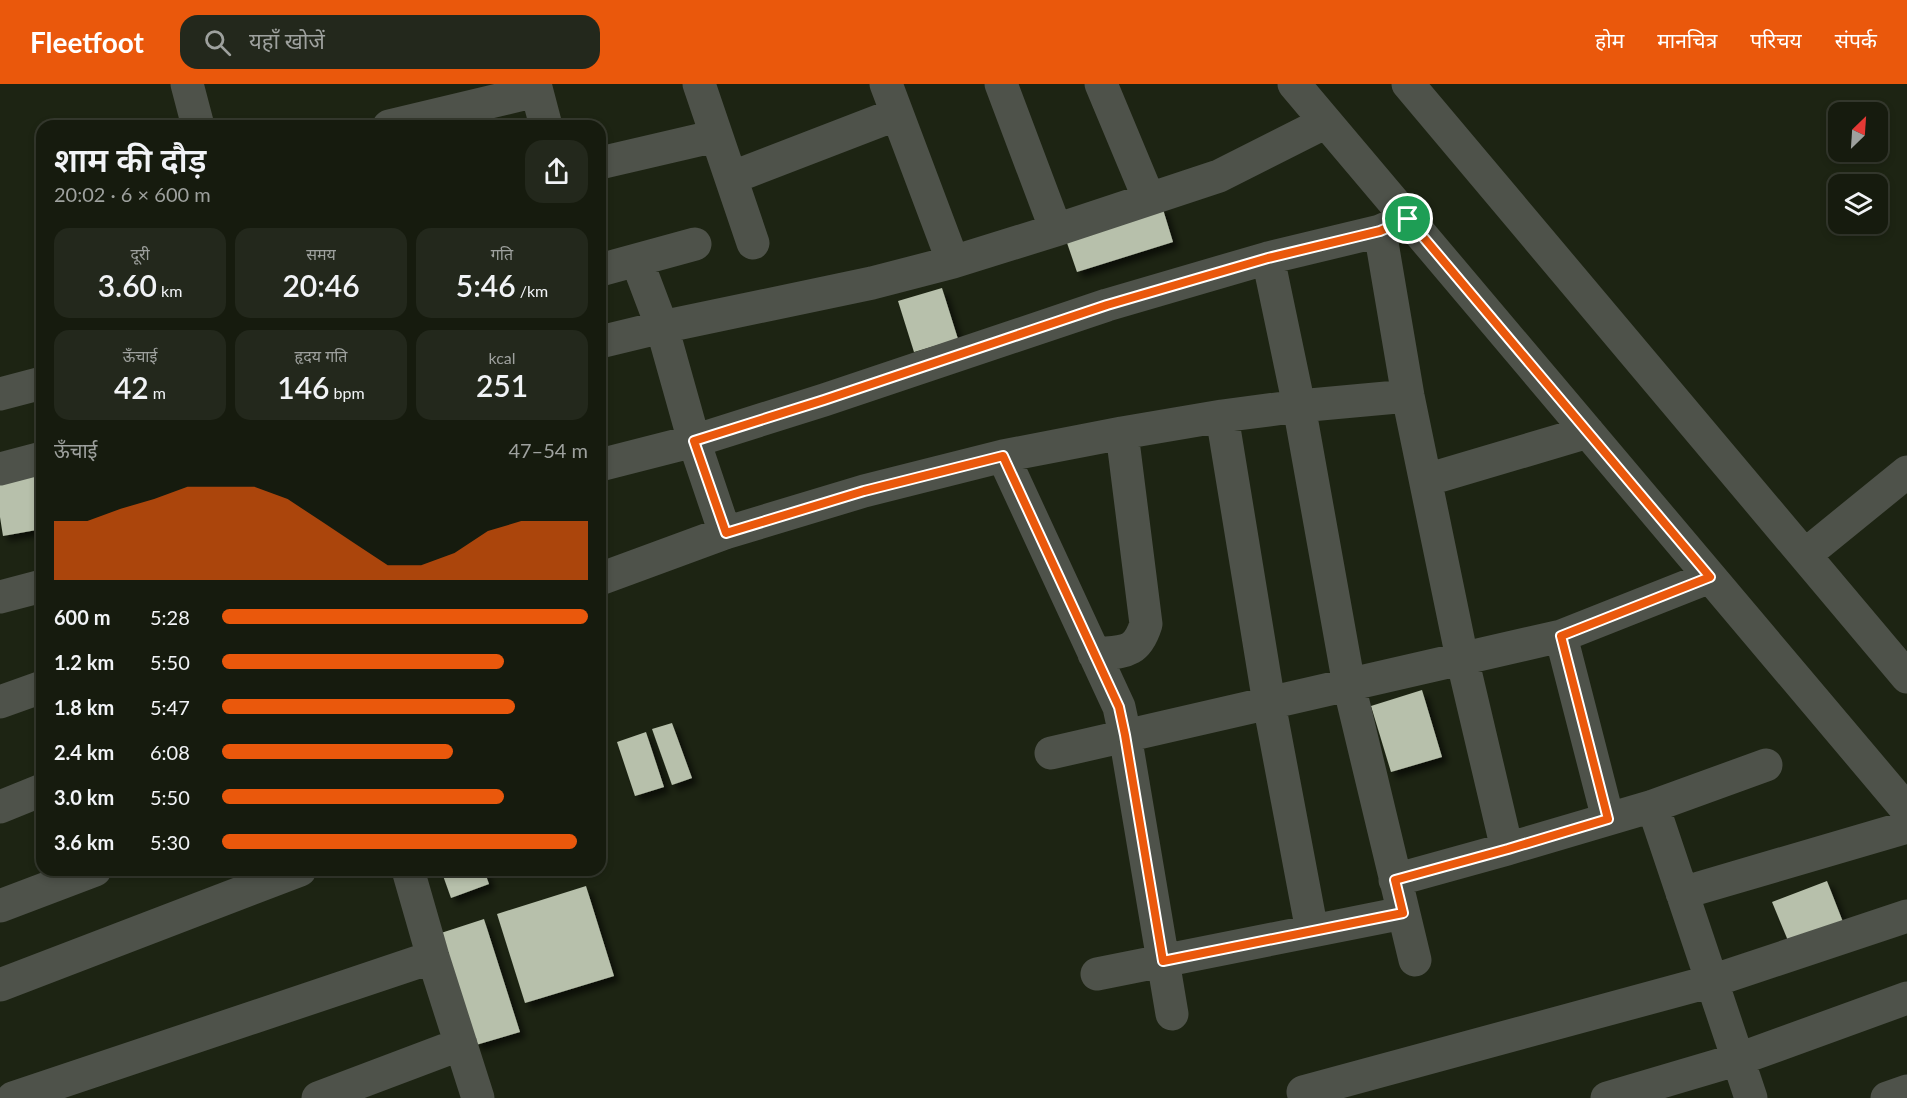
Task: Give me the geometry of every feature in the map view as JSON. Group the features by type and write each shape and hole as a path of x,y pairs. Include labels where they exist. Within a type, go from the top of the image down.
{"street":[{"path":"187,84 196,120"},
{"path":"699,84 753,243"},
{"path":"886,84 953,262"},
{"path":"1001,84 1056,230"},
{"path":"1101,84 1149,199"},
{"path":"1294,84 1326,122 1394,225 1588,432 1907,810"},
{"path":"1408,84 1907,677"},
{"path":"411,120 536,88 544,120"},
{"path":"731,178 897,114"},
{"path":"606,341 872,283 953,262 1219,176 1326,122"},
{"path":"606,162 716,136"},
{"path":"606,463 694,441 824,400 1107,305 1268,258 1394,225"},
{"path":"1394,225 1408,396 1462,658 1508,849"},
{"path":"606,269 695,244"},
{"path":"1268,258 1299,406 1348,685 1415,960"},
{"path":"637,261 662,327 694,441 726,533"},
{"path":"0,394 36,385"},
{"path":"606,577 726,533 864,491 1003,456 1222,416 1408,396"},
{"path":"1222,416 1269,703 1312,931"},
{"path":"1426,480 1588,432"},
{"path":"1094,654 1126,651 1136,645 1146,624 1122,433"},
{"path":"1003,456 1119,707 1172,1014"},
{"path":"0,468 36,459"},
{"path":"1805,555 1907,472"},
{"path":"1051,753 1561,636 1710,577"},
{"path":"0,597 36,588"},
{"path":"1561,636 1608,819"},
{"path":"0,702 36,689"},
{"path":"1395,880 1653,806 1766,765"},
{"path":"0,807 36,792"},
{"path":"1653,806 1751,1098"},
{"path":"1682,893 1907,827"},
{"path":"0,906 79,876"},
{"path":"0,985 284,876"},
{"path":"410,876 478,1098"},
{"path":"1097,974 1403,913"},
{"path":"1303,1092 1712,981 1907,916"},
{"path":"12,1098 49,1092 433,957"},
{"path":"1607,1098 1739,1059 1907,998"},
{"path":"318,1098 461,1044"},
{"path":"1887,1098 1907,1091"}],"building":[{"path":"1162,206 1173,242 1077,272 1065,237"},
{"path":"942,288 958,339 914,352 898,301"},
{"path":"36,469 36,530 3,536 0,517 0,475"},
{"path":"1422,690 1442,757 1391,772 1371,706"},
{"path":"672,723 692,778 672,785 652,729"},
{"path":"646,732 664,787 635,796 617,742"},
{"path":"443,876 486,876 489,884 451,898"},
{"path":"1827,881 1843,922 1789,943 1772,902"},
{"path":"586,886 614,976 525,1003 497,914"},
{"path":"484,919 520,1032 476,1045 441,933"}],"route":[{"path":"1408,219 1710,577 1561,636 1608,819 1395,880 1403,913 1163,961 1119,707 1003,456 864,491 726,533 694,441 1107,305 1268,258 1380,231 1408,219"}]}
